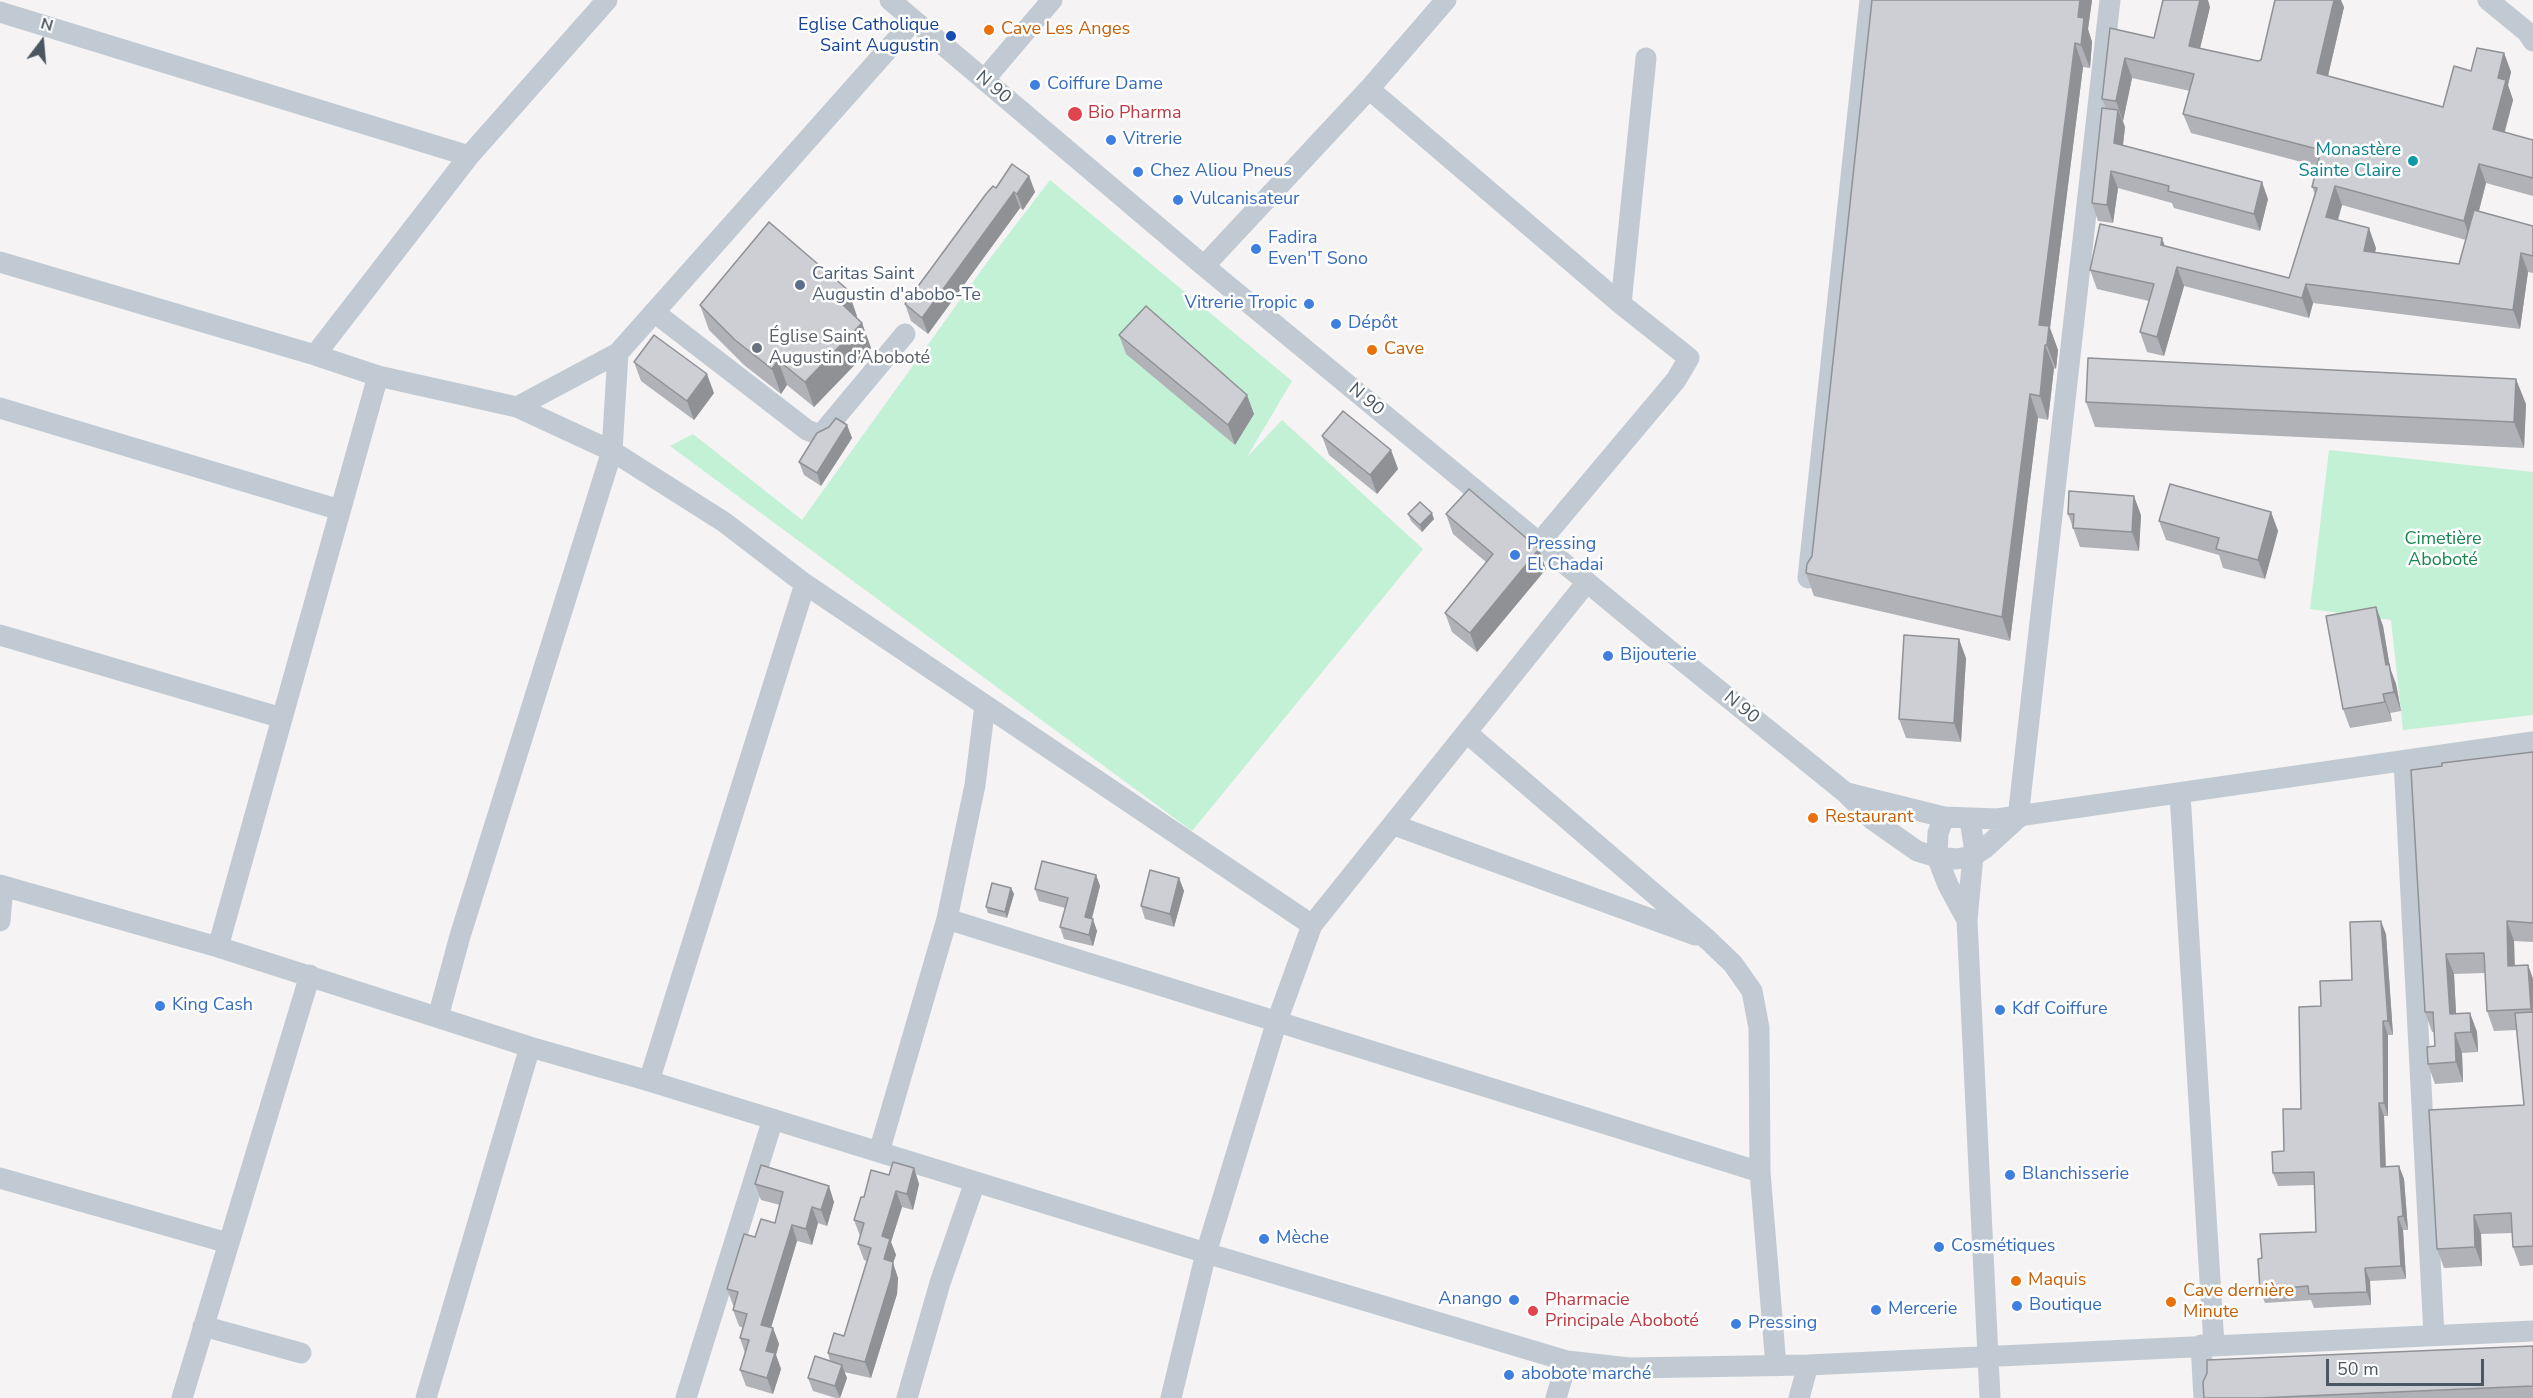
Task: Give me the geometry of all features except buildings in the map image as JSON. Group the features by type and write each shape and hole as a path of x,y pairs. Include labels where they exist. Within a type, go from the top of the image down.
{"street":[{"path":"315,355 469,156 607,0"},
{"name":"N 90","path":"890,0 1204,266 1846,793 1895,838 1917,851 1937,857 1956,859 1973,856"},
{"path":"984,80 1052,0"},
{"path":"1204,266 1369,89 1446,0"},
{"path":"1808,578 1870,0"},
{"path":"1973,856 2018,818 2110,0"},
{"path":"2488,0 2527,32 2533,41"},
{"path":"0,12 469,156"},
{"path":"517,407 618,353 914,20"},
{"path":"1621,304 1646,58"},
{"path":"1369,89 1621,304 1689,358 1676,380 1539,543"},
{"path":"0,262 315,355 378,376 517,407 612,451 724,522 805,584 1311,925"},
{"path":"654,312 807,430 816,434 824,431 905,334"},
{"path":"438,1017 464,924 612,451 618,353"},
{"path":"218,947 378,376"},
{"path":"0,408 340,510"},
{"path":"1171,1398 1206,1253 1276,1024 1311,925 1394,825 1587,582"},
{"path":"649,1081 805,584"},
{"path":"0,635 282,718"},
{"path":"879,1152 947,919 975,785 985,705"},
{"path":"1467,733 1708,940 1733,963 1752,991 1760,1028 1760,1172 1776,1366"},
{"name":"N 90","path":"1846,793 1944,817 1970,820 2018,818 2533,742"},
{"path":"2404,761 2434,1335"},
{"path":"2180,795 2208,1345 2204,1398"},
{"path":"1944,817 1938,832 1937,857 1948,885 1967,920"},
{"path":"1970,820 1974,835 1967,920 1990,1398"},
{"path":"1394,825 1708,940"},
{"path":"0,921 2,886 218,947 530,1047 649,1081 1206,1253 1567,1361 1629,1368 1776,1366 2533,1331"},
{"path":"947,919 1276,1024 1760,1172"},
{"path":"182,1398 310,975"},
{"path":"426,1398 530,1047"},
{"path":"686,1398 773,1119"},
{"path":"0,1178 228,1243"},
{"path":"907,1398 940,1283 975,1182"},
{"path":"203,1326 301,1353"},
{"path":"1556,1398 1567,1361"},
{"path":"1799,1398 1808,1365"}],"green space":[{"path":"1050,180 1292,381 1247,457 1282,420 1423,549 1192,831 670,446 693,434 802,520 988,261"},
{"name":"Cimetière Aboboté","path":"2329,450 2533,472 2533,715 2403,730 2391,620 2310,609"}],"place":[{"name":"Cave Les Anges","path":"989,30"},
{"name":"Eglise Catholique Saint Augustin","path":"951,36"},
{"name":"Coiffure Dame","path":"1035,85"},
{"name":"Bio Pharma","path":"1075,114"},
{"name":"Vitrerie","path":"1111,140"},
{"name":"Monastère Sainte Claire","path":"2413,161"},
{"name":"Chez Aliou Pneus","path":"1138,172"},
{"name":"Vulcanisateur","path":"1178,200"},
{"name":"Fadira Even'T Sono","path":"1256,249"},
{"name":"Caritas Saint Augustin d'abobo-Te","path":"800,285"},
{"name":"Vitrerie Tropic","path":"1309,304"},
{"name":"Dépôt","path":"1336,324"},
{"name":"Église Saint Augustin d’Aboboté","path":"757,348"},
{"name":"Cave","path":"1372,350"},
{"name":"Pressing El Chadai","path":"1515,555"},
{"name":"Bijouterie","path":"1608,656"},
{"name":"Restaurant","path":"1813,818"},
{"name":"King Cash","path":"160,1006"},
{"name":"Kdf Coiffure","path":"2000,1010"},
{"name":"Blanchisserie","path":"2010,1175"},
{"name":"Mèche","path":"1264,1239"},
{"name":"Cosmétiques","path":"1939,1247"},
{"name":"Maquis","path":"2016,1281"},
{"name":"Anango","path":"1514,1300"},
{"name":"Cave dernière Minute","path":"2171,1302"},
{"name":"Boutique","path":"2017,1306"},
{"name":"Mercerie","path":"1876,1310"},
{"name":"Pharmacie Principale Aboboté","path":"1533,1311"},
{"name":"Pressing","path":"1736,1324"},
{"name":"abobote marché","path":"1509,1375"}]}
